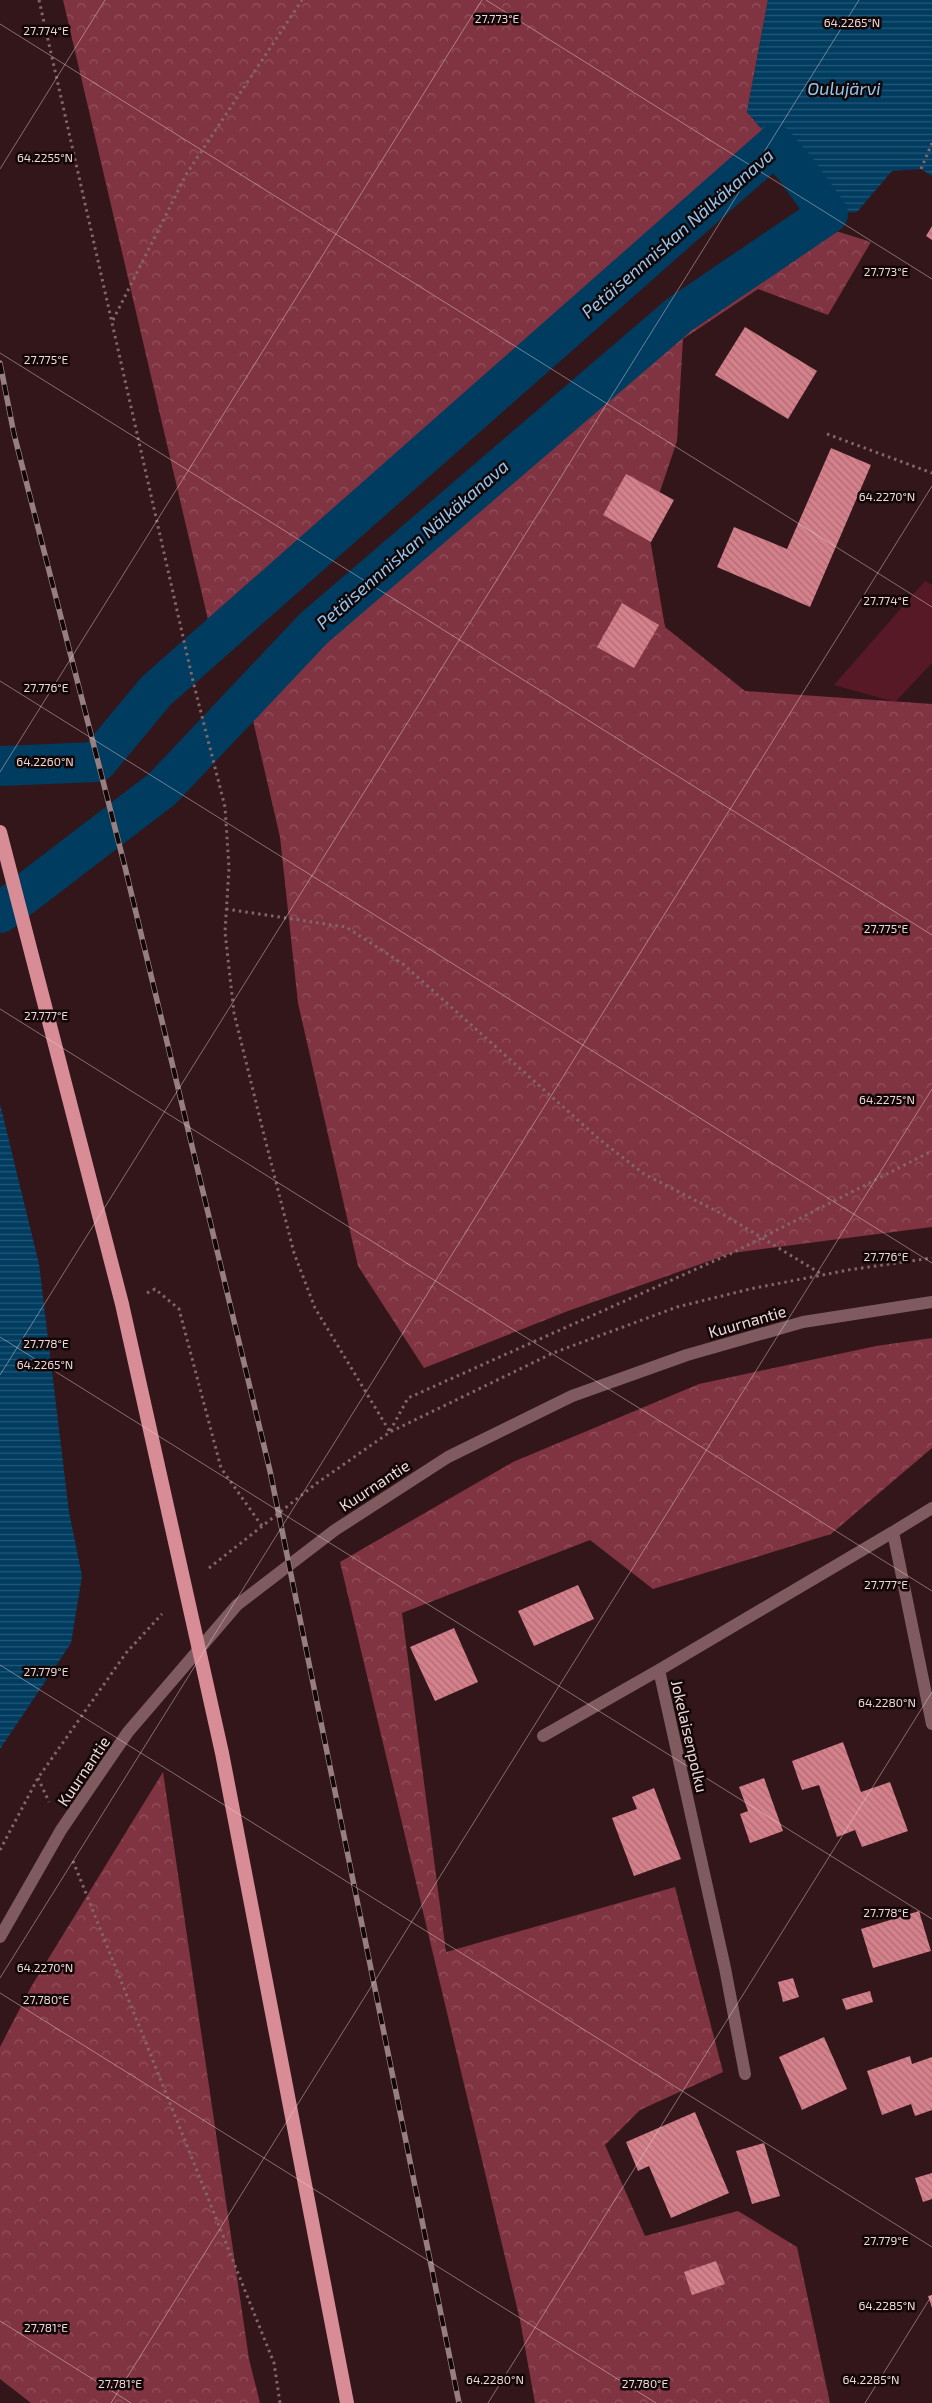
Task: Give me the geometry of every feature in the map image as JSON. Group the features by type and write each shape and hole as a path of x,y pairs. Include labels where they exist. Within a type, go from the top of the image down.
{"highway":[{"path":"0,832 122,1304 222,1754 347,2403"}],"street":[{"name":"Kuurnantie","path":"0,1937 61,1830 128,1732 238,1605 335,1530 448,1457 572,1396 687,1355 803,1322 932,1302"},
{"name":"Jokelaisenpolku","path":"745,2074 723,1958 659,1670 932,1508"},
{"path":"892,1532 932,1724"},
{"path":"543,1736 659,1670"}],"path":[{"path":"39,0 193,681 225,807 229,868 225,932 234,1013 294,1253 314,1308 390,1432"},
{"path":"113,321 187,173 302,0"},
{"path":"921,169 932,143"},
{"path":"827,434 932,473"},
{"path":"226,909 346,927 404,964 599,1140 644,1174 726,1216 823,1276"},
{"path":"390,1432 408,1398 762,1238 932,1151"},
{"path":"390,1432 553,1353 677,1307 750,1289 932,1258"},
{"path":"122,1304 155,1289 179,1309 220,1468 262,1526"},
{"path":"0,1850 38,1778 61,1830 274,2363 280,2403"}],"shaded area":[{"path":"925,581 932,585 932,663 895,702 834,685"}],"green space":[{"path":"63,0 768,0 747,112 775,145 213,641"},
{"path":"814,224 871,242 828,315 758,289 683,339 677,441 648,527 665,627 745,691 932,704 932,1227 732,1253 568,1311 424,1368 358,1266 298,1003 280,837 248,699 314,628 679,315"},
{"path":"932,1338 932,1448 831,1534 653,1589 590,1540 402,1613 446,1952 675,1887 723,2072 640,2110 605,2145 645,2236 738,2211 797,2247 830,2403 535,2403 520,2320 340,1562 513,1462 699,1384 876,1346"},
{"path":"163,1772 249,2359 260,2403 31,2403 0,2379 0,2047 31,1987"}],"water":[{"name":"Oulujärvi","path":"768,0 932,0 932,176 921,169 892,171 857,212 828,214 795,168 747,112"},
{"path":"0,1104 39,1264 69,1512 82,1576 71,1643 0,1749"}],"building":[{"path":"932,226 932,240 926,236"},
{"path":"745,327 817,371 788,419 715,375"},
{"path":"831,448 871,465 810,607 717,567 734,527 787,549"},
{"path":"626,474 674,500 651,542 603,515"},
{"path":"622,603 659,625 634,668 597,647"},
{"path":"578,1585 594,1619 534,1646 518,1611"},
{"path":"454,1628 478,1682 435,1701 410,1647"},
{"path":"843,1742 861,1792 890,1782 908,1831 862,1847 855,1830 837,1837 819,1785 802,1790 792,1761"},
{"path":"764,1778 783,1831 750,1843 740,1814 748,1811 739,1787"},
{"path":"654,1788 681,1859 634,1876 612,1818 637,1809 632,1797"},
{"path":"919,1911 931,1951 873,1968 861,1929"},
{"path":"793,1978 799,1997 783,2002 778,1982"},
{"path":"870,1991 873,2002 846,2010 842,1999"},
{"path":"824,2037 847,2089 802,2110 779,2057"},
{"path":"910,2056 912,2064 932,2057 932,2110 915,2116 911,2104 882,2115 867,2071"},
{"path":"695,2112 729,2193 671,2218 649,2166 638,2171 626,2142"},
{"path":"764,2143 780,2196 752,2204 736,2151"},
{"path":"932,2173 932,2199 923,2202 915,2178"},
{"path":"716,2261 725,2284 692,2295 684,2272"},
{"path":"932,2295 932,2308 928,2296"}],"waterway":[{"name":"Petäisennniskan Nälkäkanava","path":"0,766 97,762 156,691 775,145 795,168 828,214 679,315 314,628 162,789 0,913"}],"railway":[{"path":"0,363 14,434 125,867 270,1471 459,2403"}]}
